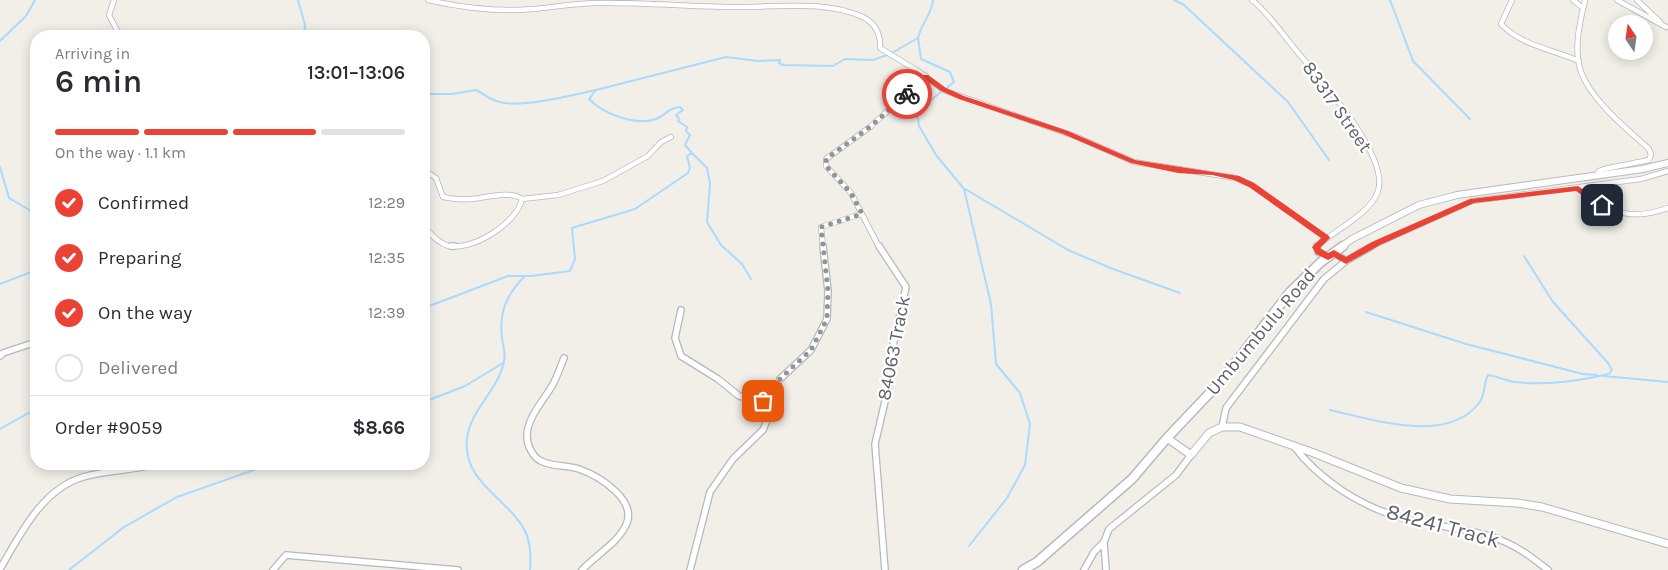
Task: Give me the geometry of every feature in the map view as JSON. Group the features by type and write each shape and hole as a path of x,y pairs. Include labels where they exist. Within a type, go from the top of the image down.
{"main road":[{"name":"Umbumbulu Road","path":"1023,570 1036,562 1132,479 1167,438 1222,380 1290,292 1352,239 1419,205 1466,194 1642,169 1668,163"}],"street":[{"path":"114,0 109,15 118,30"},
{"path":"428,0 472,8 510,10 585,3 696,8 782,5 821,8 858,15 878,29 881,35 880,48 926,76 943,90 961,98 1053,128 1134,162 1236,178 1252,185 1326,238 1316,247 1318,252 1346,261"},
{"name":"83317 Street","path":"1252,0 1284,35 1331,94 1359,133 1371,155 1377,172 1379,181 1377,193 1356,216 1326,238"},
{"path":"1512,0 1502,19 1501,24 1505,29 1528,42 1578,60"},
{"path":"1573,0 1583,8"},
{"path":"1585,0 1578,60 1586,85 1649,149 1651,155 1648,160 1604,169 1599,171 1597,175"},
{"path":"1617,0 1667,28"},
{"path":"1637,0 1667,28"},
{"name":"84063 Track","path":"885,570 874,444 889,384 892,350 906,287 881,250 851,193 826,166 826,159 870,127 926,76"},
{"path":"430,173 438,180 439,189 443,197 453,200 483,199 511,195 522,199 558,195 603,181 622,172 648,156 661,142 671,137"},
{"path":"1222,427 1226,408 1324,279 1346,261 1377,243 1472,201 1641,179 1668,171"},
{"path":"1578,188 1609,209 1620,212 1647,214 1668,208"},
{"path":"1466,194 1472,201"},
{"path":"430,232 443,244 453,246 462,244 494,232 504,226 520,210 522,199"},
{"path":"766,406 780,379 811,350 827,319 828,291 821,227 862,214"},
{"path":"681,310 675,338 681,356 718,379 739,396 749,400 763,401 766,406 768,419 764,429 742,449 716,481 710,492 690,570"},
{"path":"0,356 30,344"},
{"path":"564,358 552,385 528,424 526,437 528,443 541,461 591,473 608,485 622,499 628,512 627,525 624,530 582,570"},
{"path":"1084,570 1094,552 1104,542 1109,529 1176,475 1209,433 1222,427 1240,427 1293,445 1401,488 1450,499 1517,503 1542,507 1610,525 1668,544"},
{"path":"1167,438 1192,455"},
{"name":"84241 Track","path":"1293,445 1299,455 1330,482 1362,501 1400,518 1502,540 1518,548 1548,570"},
{"path":"0,569 27,522 37,510 60,490 80,478 102,472 123,470"},
{"path":"1104,542 1106,570"},
{"path":"273,570 286,555 458,570"}],"waterway":[{"path":"0,41 26,16 35,0"},
{"path":"298,0 305,25 305,30"},
{"path":"918,38 931,10 933,0"},
{"path":"1174,0 1184,5 1288,102 1329,160"},
{"path":"1390,0 1413,61 1470,119"},
{"path":"890,54 918,38"},
{"path":"918,38 921,59 950,72 954,82 944,90"},
{"path":"596,90 726,57 758,61 780,60 779,63 783,65 833,66 845,59 873,60 887,55"},
{"path":"430,94 452,94 476,90 496,101 521,103 596,90"},
{"path":"596,90 589,99 611,114 630,120 648,121 656,119 673,108 680,107 683,110 676,115 679,118 678,121 687,127 686,131 690,135 685,145 692,153"},
{"path":"942,91 917,112 919,126 936,155 964,189 991,304 996,364 1020,393 1030,424 1025,465 1007,498 969,546"},
{"path":"430,305 508,276 531,276 570,271 575,259 572,228 635,209 688,173 690,168 687,156 692,153"},
{"path":"692,153 707,168 710,183 707,222 721,245 742,264 751,279"},
{"path":"0,167 9,198 30,210"},
{"path":"965,189 1068,250 1113,269 1180,293"},
{"path":"1330,410 1387,423 1429,426 1448,423 1465,416 1481,400 1488,375 1527,383 1550,383 1574,381 1609,374 1612,370 1608,363 1553,302 1524,256"},
{"path":"0,284 30,272"},
{"path":"524,277 505,305 501,329 505,355 504,361 497,381 473,418 469,428 467,454 472,468 480,479 519,521 526,533 530,551 530,570"},
{"path":"1366,312 1466,344 1583,374 1597,375"},
{"path":"430,400 465,386 503,363"},
{"path":"1604,376 1668,382"},
{"path":"0,429 30,412"},
{"path":"69,570 124,527 177,497 254,470"}],"way so far":[{"path":"763,401 766,406 780,379 811,350 827,319 829,304 821,227 862,214 851,193 826,166 826,159 870,127 907,94"}],"route":[{"path":"907,94 926,76 943,90 961,98 1066,133 1134,162 1236,178 1252,185 1326,238 1316,247 1318,252 1328,257 1334,252 1346,261 1377,243 1472,201 1578,188 1602,205"}]}
